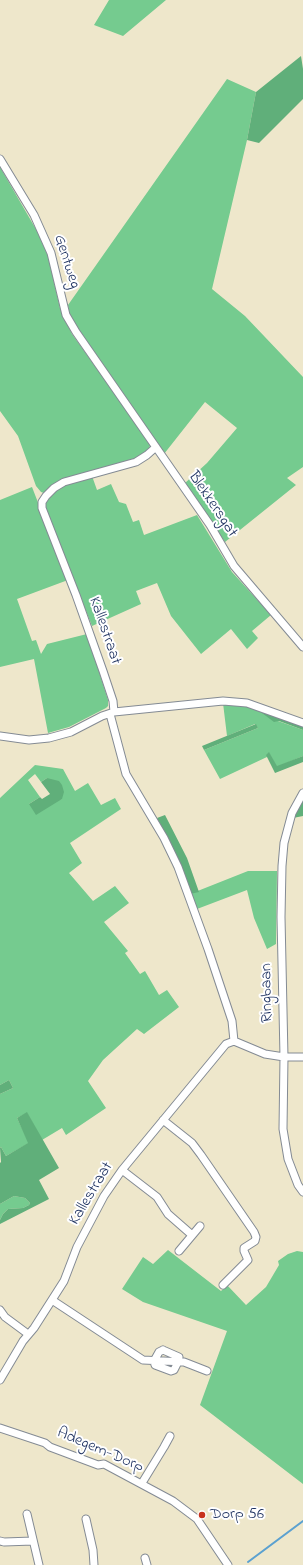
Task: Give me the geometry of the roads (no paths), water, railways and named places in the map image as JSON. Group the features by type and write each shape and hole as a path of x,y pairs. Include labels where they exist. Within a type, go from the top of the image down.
{"street":[{"name":"Gentweg","path":"0,160 34,215 51,254 66,315 105,373"},
{"name":"Blekkersgat","path":"105,373 210,525 234,566 303,647"},
{"name":"Kallestraat","path":"0,1380 28,1334 34,1328 64,1281 77,1247 100,1203 122,1170 226,1044 234,1041 232,1021 178,867 164,838 126,774 112,713 112,701 103,671 76,595 42,508 42,502 46,496 54,488 64,482 136,462 148,455 156,447"},
{"path":"0,736 29,740 49,738 71,732 102,716 112,713 235,701 265,709 303,723"},
{"name":"Ringbaan","path":"303,793 292,813 284,843 281,917 284,1057 283,1129 288,1159 298,1185 303,1192"},
{"path":"234,1041 265,1054 303,1058"},
{"path":"163,1120 192,1143 201,1154 256,1237 255,1241 244,1248 248,1260 223,1285"},
{"path":"122,1170 157,1197 165,1211 192,1236"},
{"path":"178,1251 200,1226"},
{"path":"52,1300 143,1360 184,1362 207,1371"},
{"path":"0,1310 5,1318 28,1334"},
{"path":"154,1361 159,1352 163,1350 179,1357 178,1362"},
{"name":"Adegem-Dorp","path":"0,1428 45,1443 50,1447 98,1465 104,1464 142,1483 173,1501 197,1519 228,1565"},
{"path":"142,1483 170,1436"},
{"path":"26,1514 39,1565"},
{"path":"86,1519 93,1550 94,1565"},
{"path":"0,1541 33,1541"}],"waterway":[{"path":"248,1562 303,1521"}],"place":[{"name":"Dorp 56","path":"202,1515"}]}
